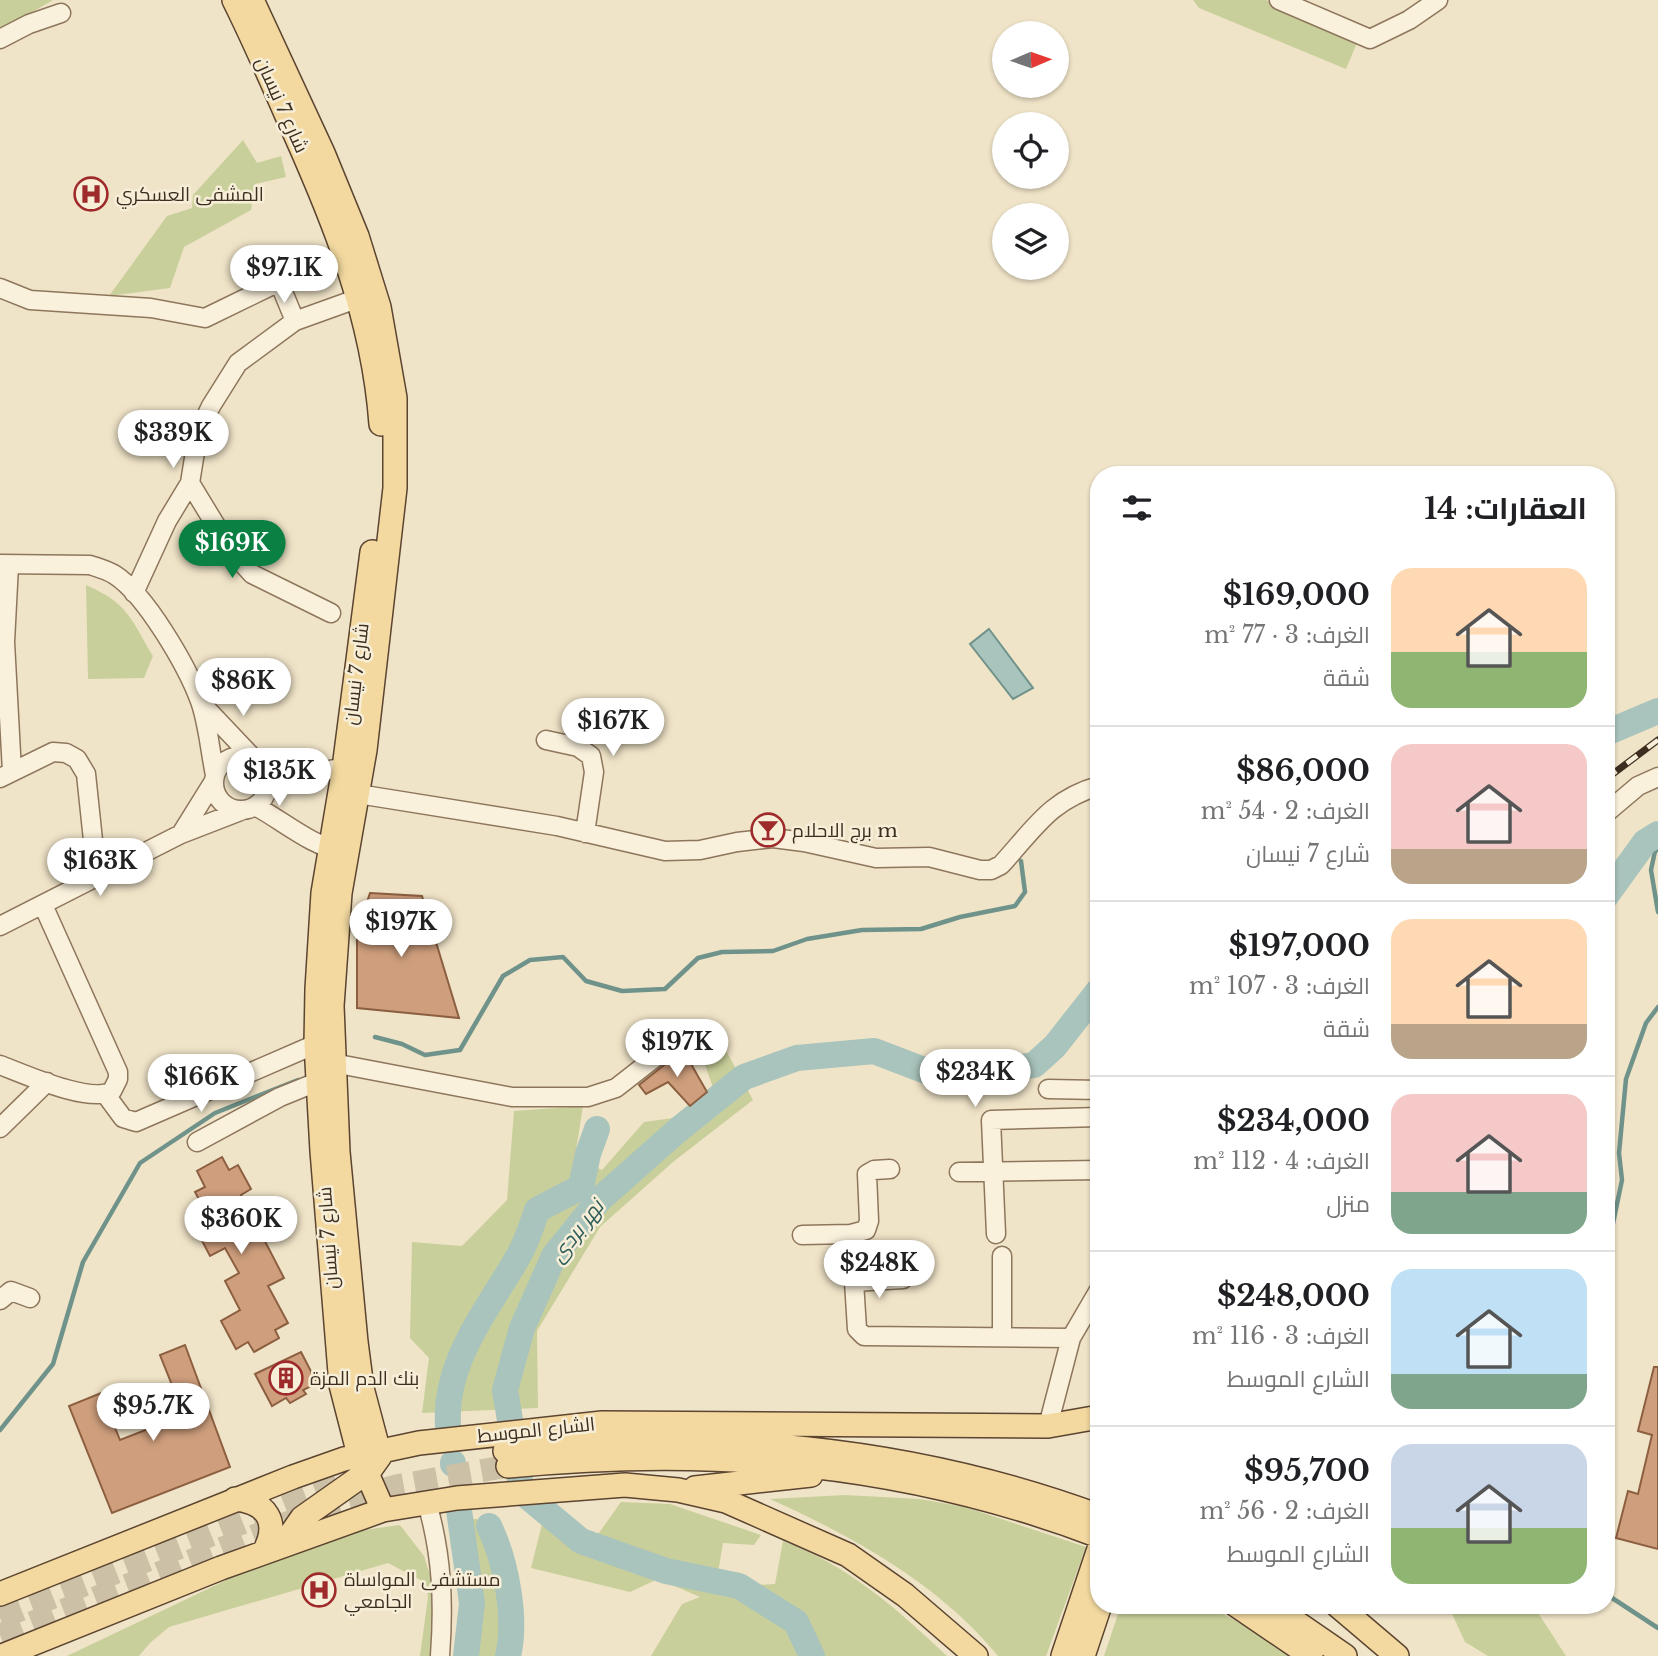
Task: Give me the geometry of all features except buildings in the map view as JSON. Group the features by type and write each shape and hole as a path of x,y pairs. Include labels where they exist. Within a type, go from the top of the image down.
{"main road":[{"name":"شارع 7 نيسان","path":"234,0 342,242 359,298 377,379 382,456 353,769 358,794 338,850 333,1063 338,1152 358,1366 366,1408 368,1460"},
{"name":"شارع 7 نيسان","path":"252,0 323,153 357,236 379,307 392,368 397,428 395,488 353,769 319,940 316,1044 339,1367 344,1401 368,1460"},
{"name":"الشارع الموسط","path":"1090,1419 1048,1426 620,1440 506,1458 673,1456 749,1459 997,1493 1090,1514"},
{"name":"الشارع الموسط","path":"0,1594 235,1499 368,1460 516,1431 602,1423 744,1434 955,1472 997,1493"},
{"path":"274,1548 302,1518 368,1460 383,1510"},
{"path":"678,1490 844,1471"},
{"path":"2,1656 274,1548 383,1510 427,1503 625,1485 678,1490 746,1508 848,1555 914,1602 975,1656"},
{"path":"997,1493 1090,1532"},
{"path":"235,1499 253,1502 268,1517 274,1548"},
{"path":"1078,1656 1090,1595"},
{"path":"1078,1656 1096,1614"},
{"path":"1249,1614 1311,1656"},
{"path":"1283,1614 1345,1656"},
{"path":"1348,1614 1397,1656"},
{"path":"40,1656 77,1626"}],"street":[{"path":"1279,0 1370,39 1409,20 1438,0"},
{"path":"0,39 29,23 61,13"},
{"path":"3,292 40,301 152,309 205,318 279,282 295,321"},
{"path":"134,593 173,510 190,483 198,433 211,406 238,363 295,321 359,298"},
{"path":"190,483 232,552 252,574 269,585 331,613"},
{"path":"97,878 86,774 81,763 72,755 53,752 6,775 2,642 4,565 90,565 115,575 134,593 178,657 201,703 214,778 222,802 228,807 249,808 338,850"},
{"path":"0,926 181,834 249,808 266,791 261,766 201,703"},
{"path":"546,740 578,747 591,756 594,772 585,833"},
{"path":"181,834 224,761 231,757 247,756 261,766 289,778 353,769"},
{"path":"1615,805 1638,786 1658,776"},
{"path":"358,794 585,833 665,851 700,850 773,838 876,858 929,857 980,870 991,870 1001,864 1056,805 1068,796 1090,789"},
{"path":"0,1065 93,1095 106,1094 116,1086 118,1072 43,905"},
{"path":"333,1063 512,1097 588,1097 616,1088 680,1038"},
{"path":"106,1094 123,1118 136,1122 316,1044"},
{"path":"0,1128 47,1082"},
{"path":"197,1142 281,1097 317,1082"},
{"path":"1048,1089 1090,1090"},
{"path":"996,1234 990,1124 993,1118 1090,1117"},
{"path":"803,1235 862,1233 868,1227 867,1174 874,1170 890,1169"},
{"path":"959,1172 1090,1170"},
{"path":"851,1234 857,1329 864,1336 1071,1338"},
{"path":"1002,1336 1003,1256"},
{"path":"854,1282 903,1279"},
{"path":"0,1300 11,1291 30,1298"},
{"path":"1048,1426 1071,1338 1090,1305"},
{"path":"427,1503 442,1571 443,1620 440,1656"}],"green space":[{"path":"0,0 53,0 0,31"},
{"path":"1193,0 1266,0 1359,38 1346,69 1199,8"},
{"path":"243,140 257,163 281,156 286,177 255,184 251,210 184,247 170,288 109,296 167,216 192,208 193,195"},
{"path":"86,585 120,606 133,622 153,656 144,678 88,679"},
{"path":"724,1047 753,1100 673,1162 600,1227 537,1331 538,1408 422,1413 429,1358 410,1338 412,1242 462,1246 507,1200 514,1111 583,1106 575,1157 602,1170 644,1122 680,1117 714,1090 699,1049"},
{"path":"845,1495 920,1499 965,1507 1086,1547 1046,1656 998,1656 949,1606 893,1565 833,1529 770,1499"},
{"path":"621,1502 670,1504 761,1535 754,1545 723,1543 718,1573 596,1537"},
{"path":"470,1519 477,1519 503,1565 509,1639 505,1656 472,1656 477,1602"},
{"path":"543,1520 577,1545 720,1591 739,1586 775,1584 783,1541 829,1563 871,1590 947,1656 651,1656 682,1604 700,1597 658,1579 630,1592 531,1568"},
{"path":"400,1525 424,1556 438,1600 431,1656 420,1656 428,1597 426,1583 388,1563 169,1627 139,1656 67,1656 319,1536"},
{"path":"1118,1614 1223,1614 1295,1656 1104,1656"},
{"path":"1452,1614 1539,1614 1566,1656 1488,1656 1465,1642"}],"water":[{"path":"989,629 1033,688 1013,699 970,644"}],"waterway":[{"name":"نهر بردى","path":"1615,729 1658,711"},
{"path":"1615,884 1645,842 1658,834"},
{"path":"1658,850 1655,851 1651,870 1658,912"},
{"path":"375,1037 402,1044 425,1055 460,1050 503,976 530,960 563,957 586,981 622,991 665,989 698,958 722,952 773,951 807,939 862,930 921,929 960,917 1015,906 1025,892 1021,861"},
{"name":"نهر بردى","path":"812,1656 796,1622 739,1586 666,1571 581,1541 522,1492 505,1390 522,1328 554,1256 599,1200 678,1130 744,1077 797,1058 874,1051 934,1074 979,1077 994,1071 1034,1065 1055,1046 1090,1001"},
{"path":"1615,1214 1622,1180 1619,1153 1626,1079 1646,1023 1658,1007"},
{"path":"0,1430 53,1364 83,1262 140,1163 215,1113 298,1080"},
{"path":"449,1436 451,1386 468,1341 522,1250 537,1210 581,1187 597,1129"},
{"path":"459,1510 472,1603 466,1656"},
{"path":"489,1526 505,1572 508,1590 511,1625 508,1656"},
{"path":"1615,1600 1658,1628"}],"tunnel":[{"path":"0,1635 346,1500 396,1486 508,1466"},
{"path":"0,1618 347,1482"}],"railway":[{"path":"1615,772 1658,740"}],"place":[{"name":"المشفى العسكري","path":"91,194"},
{"name":"برج الاحلام m","path":"768,830"},
{"name":"بنك الدم المزة","path":"286,1378"},
{"name":"مستشفى المواساة الجامعي","path":"319,1590"}]}
